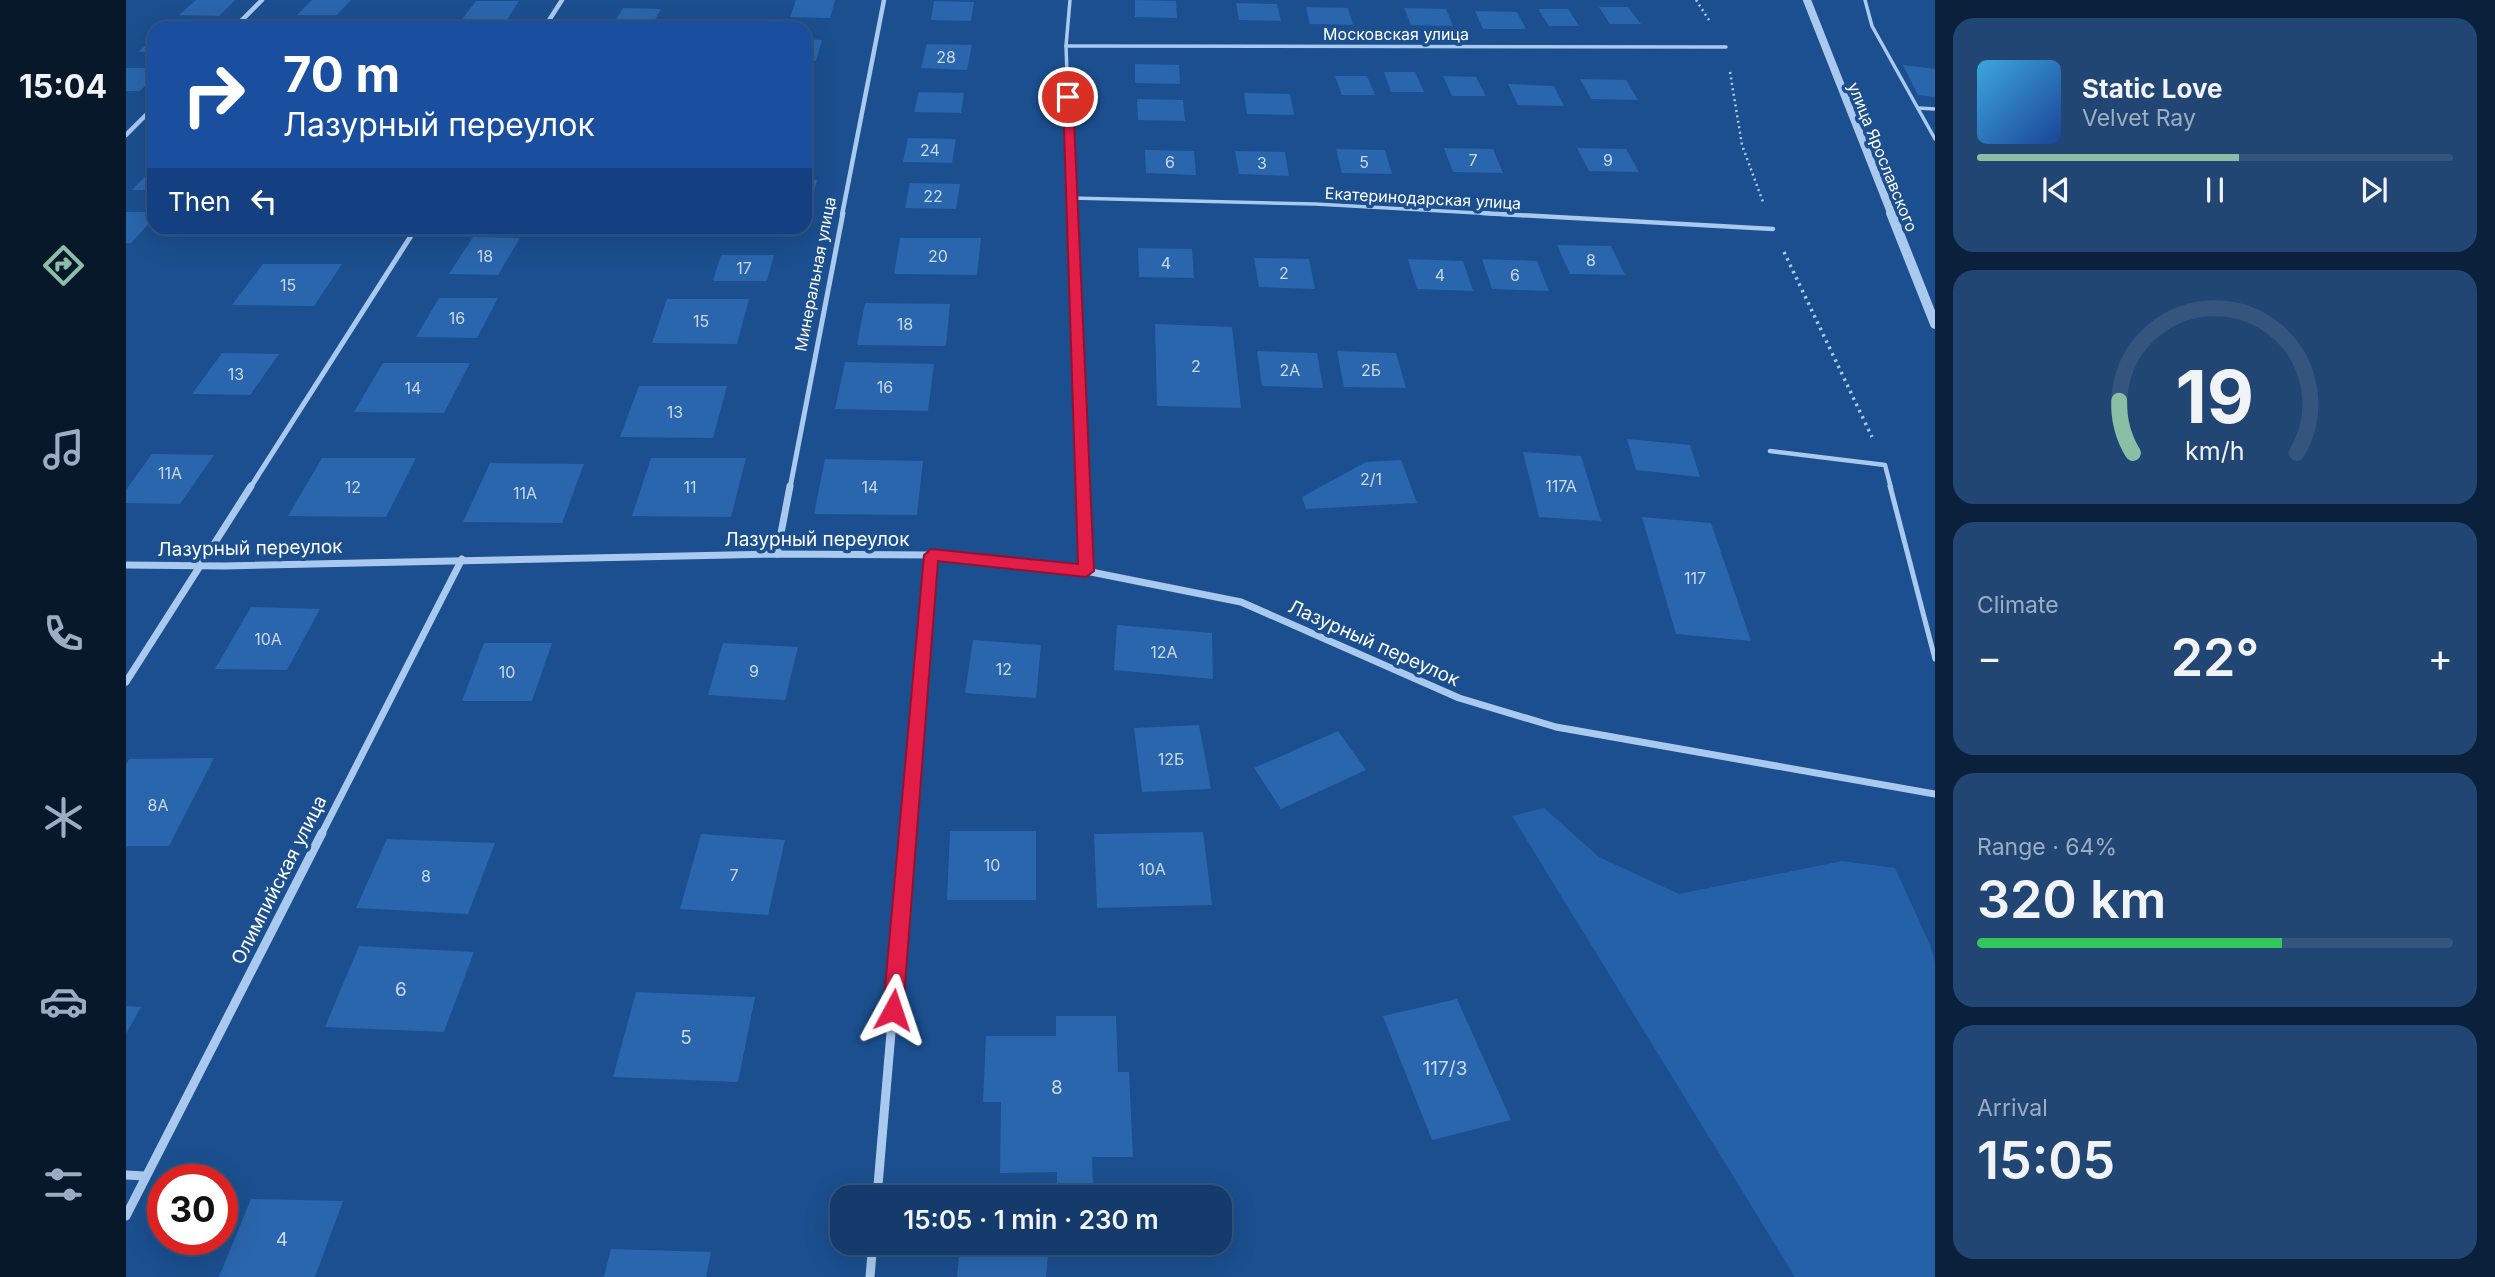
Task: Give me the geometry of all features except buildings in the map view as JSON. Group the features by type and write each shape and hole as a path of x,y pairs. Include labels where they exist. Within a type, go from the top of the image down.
{"street":[{"path":"241,21 262,0"},
{"path":"548,21 562,0"},
{"name":"Минеральная улица","path":"777,554 884,0"},
{"name":"улица Ярославского","path":"1807,0 1935,324"},
{"path":"126,135 147,114"},
{"path":"126,682 411,235"},
{"name":"Лазурный переулок","path":"126,565 198,566 777,554 931,555 1086,571 1241,602 1459,698 1556,727 1935,794"},
{"path":"878,1185 931,555"},
{"name":"Олимпийская улица","path":"126,1216 462,559"},
{"path":"126,1175 145,1176"},
{"path":"870,1277 872,1255"}],"lane":[{"path":"1070,0 1066,47 1086,571"},
{"path":"1865,0 1872,26 1935,139"},
{"name":"Московская улица","path":"1066,47 1726,47"},
{"path":"1919,107 1935,109"},
{"name":"Екатеринодарская улица","path":"1071,198 1315,204 1773,229"},
{"path":"1770,450 1885,465 1935,659"}],"shaded area":[{"path":"1544,808 1599,857 1679,894 1842,861 1895,868 1935,962 1935,1277 1795,1277 1512,816"}],"route":[{"path":"893,1010 931,555 1086,571 1068,97"}]}
